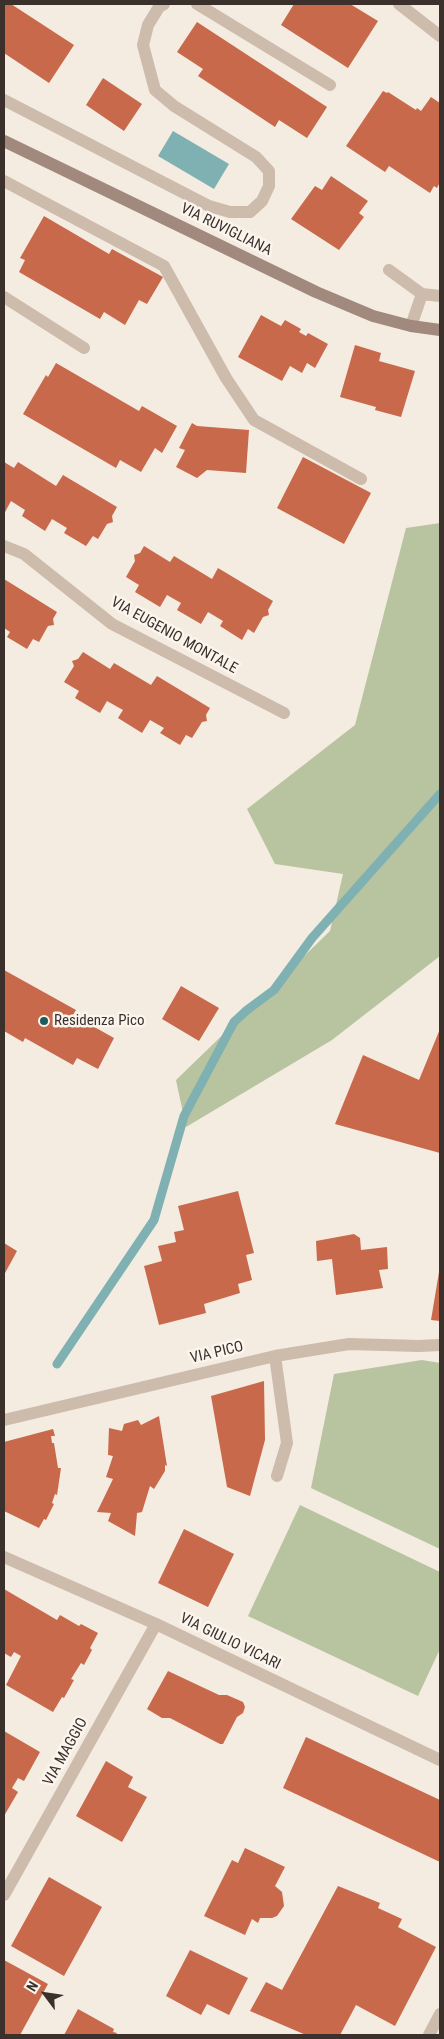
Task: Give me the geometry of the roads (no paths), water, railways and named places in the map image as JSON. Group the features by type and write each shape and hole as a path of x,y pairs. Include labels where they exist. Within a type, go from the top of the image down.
{"main road":[{"name":"VIA RUVIGLIANA","path":"4,141 316,292 374,316 410,326 440,330"}],"street":[{"path":"4,100 209,206 230,212 250,212 262,201 269,186 269,171 256,157 174,106 155,90 143,45 148,26 159,7 164,4"},
{"path":"198,4 330,85"},
{"path":"399,4 440,36"},
{"path":"4,181 164,266 226,378 254,420 361,479"},
{"path":"388,270 422,294 440,296"},
{"path":"410,326 422,294"},
{"path":"4,297 84,348"},
{"name":"VIA EUGENIO MONTALE","path":"4,546 24,554 112,624 284,713"},
{"name":"VIA PICO","path":"4,1420 275,1356 349,1344 440,1345"},
{"path":"275,1356 287,1442 277,1476"},
{"name":"VIA GIULIO VICARI","path":"4,1557 156,1624 440,1760"},
{"name":"VIA MAGGIO","path":"4,1895 156,1624"},
{"path":"429,2035 440,2014"}],"water":[{"path":"173,131 229,164 214,189 158,156"}],"waterway":[{"path":"57,1364 154,1220 184,1116 234,1022 274,990 312,938 440,794"}],"place":[{"name":"Residenza Pico","path":"44,1021"}]}
